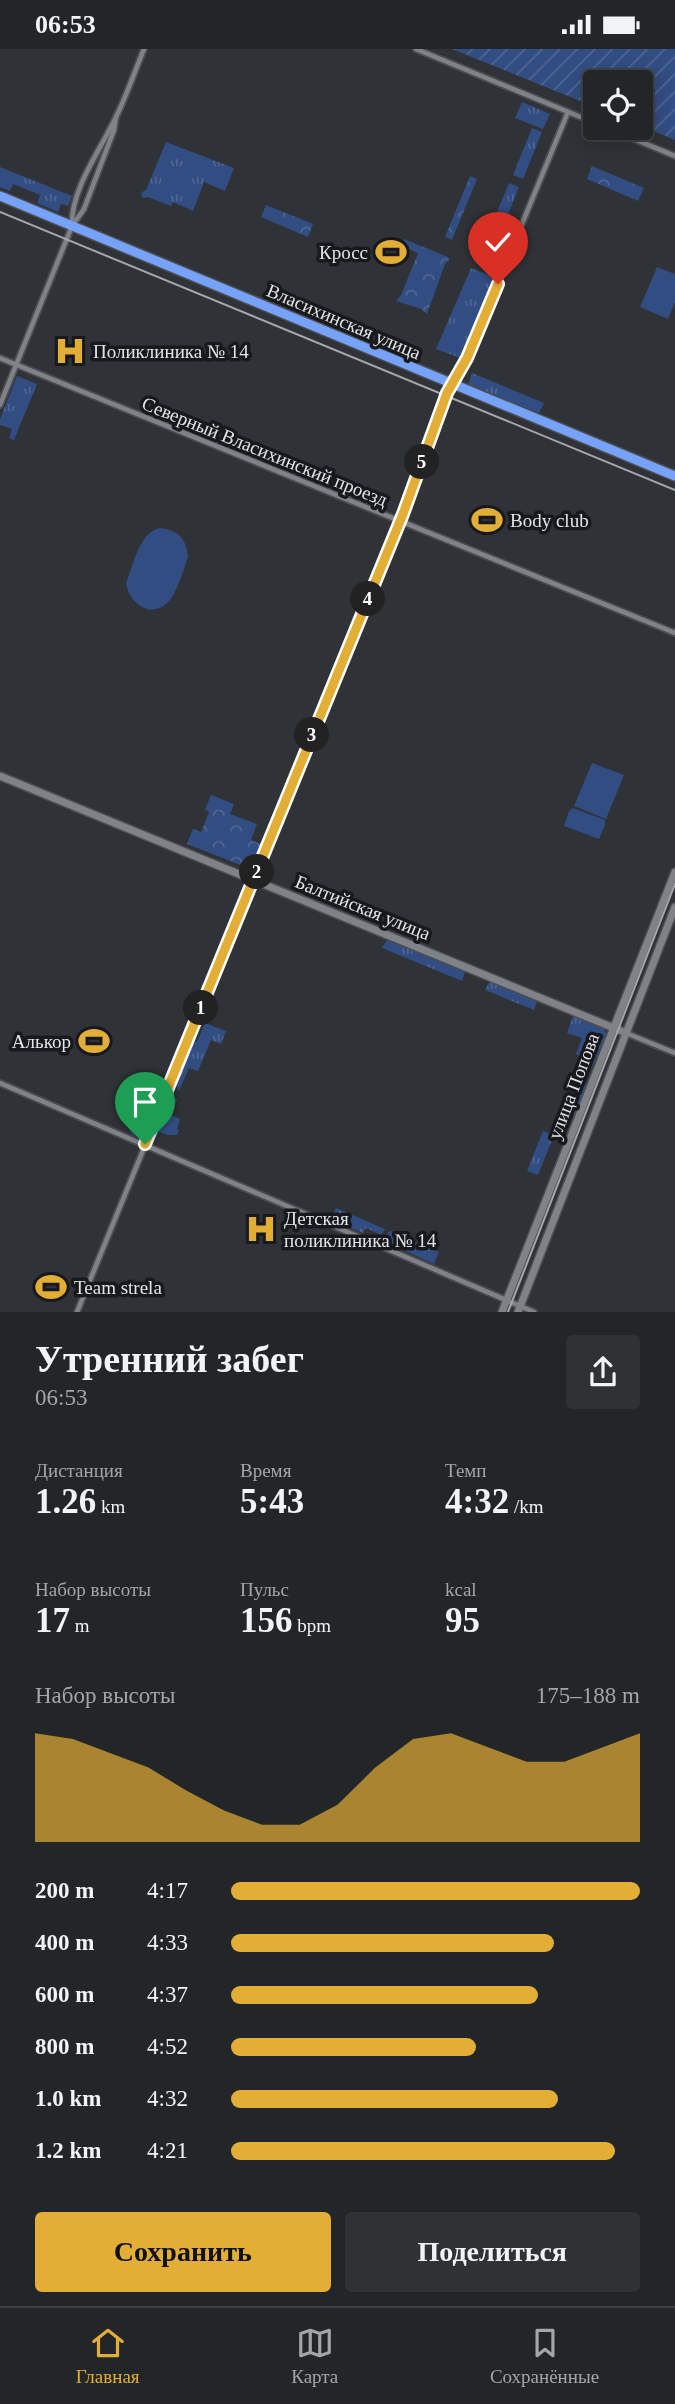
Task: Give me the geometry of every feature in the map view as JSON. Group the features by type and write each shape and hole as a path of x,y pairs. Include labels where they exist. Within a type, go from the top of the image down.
{"highway":[{"name":"Власихинская улица","path":"0,196 675,476"}],"main road":[{"name":"Балтийская улица","path":"0,776 626,1033"},
{"name":"улица Попова","path":"502,1312 675,872"},
{"name":"улица Попова","path":"519,1309 675,907"},
{"path":"628,988 642,993"}],"street":[{"path":"0,405 72,226 84,209 144,49"},
{"path":"416,49 583,118"},
{"path":"77,1312 400,521 447,393 467,358 568,112"},
{"path":"72,226 72,211 96,152 117,117"},
{"path":"636,140 675,156"},
{"name":"Северный Власихинский проезд","path":"0,358 675,633"},
{"name":"Балтийская улица","path":"626,1033 675,1053"},
{"path":"0,1083 506,1301 519,1309 534,1312"}],"green space":[{"path":"452,49 675,49 675,140 653,131 653,70 583,70 583,102"},
{"path":"522,102 550,114 543,129 515,118"},
{"path":"532,128 542,132 523,179 513,175"},
{"path":"166,142 234,168 225,191 204,182 193,211 173,202 171,206 148,197 143,198 142,192 146,190"},
{"path":"592,166 644,188 638,201 587,179"},
{"path":"0,167 72,196 68,206 61,204 58,212 37,203 40,195 13,184 10,191 0,187"},
{"path":"470,176 477,179 452,240 445,237"},
{"path":"509,183 519,187 487,267 476,263"},
{"path":"266,205 313,224 308,237 261,217"},
{"path":"404,239 448,257 449,260 445,264 427,314 421,309 396,301 418,253 401,246"},
{"path":"657,267 675,274 675,302 668,319 640,307"},
{"path":"471,268 491,276 493,281 460,358 436,349"},
{"path":"472,373 544,403 539,413 468,385"},
{"path":"17,376 37,384 14,440 9,438 12,429 0,425 0,419"},
{"path":"160,528 180,536 188,556 174,594 160,608 147,609 131,597 126,583 142,543 153,531"},
{"path":"592,763 624,775 606,819 574,806"},
{"path":"211,795 234,804 230,814 257,824 251,840 263,845 253,870 187,844 193,829 201,832 209,812 205,810"},
{"path":"573,808 605,820 599,839 564,826 569,811"},
{"path":"387,940 465,972 462,981 382,948"},
{"path":"490,981 537,1001 534,1010 485,990"},
{"path":"573,1016 604,1028 607,1035 586,1080 585,1092 577,1113 573,1115 567,1113 588,1059 576,1054 582,1038 567,1033"},
{"path":"205,1023 226,1031 221,1044 211,1040 198,1071 189,1068 179,1091 175,1081 192,1042 197,1042"},
{"path":"170,1096 177,1099 171,1115 180,1119 177,1135 159,1132 156,1137 153,1136"},
{"path":"143,1099 154,1100 158,1105 146,1135 141,1138 132,1135 128,1127 138,1102"},
{"path":"543,1131 554,1135 538,1175 527,1171"},
{"path":"336,1208 385,1229 381,1235 366,1228 363,1233 331,1220"},
{"path":"390,1231 439,1252 434,1264 381,1240"}],"tram line":[{"path":"0,212 675,490"},
{"path":"508,1312 675,884"}],"place":[{"name":"Кросс","path":"391,252"},
{"name":"Поликлиника № 14","path":"70,351"},
{"name":"Body club","path":"487,520"},
{"name":"Алькор","path":"94,1041"},
{"name":"Детская поликлиника № 14","path":"261,1229"},
{"name":"Team strela","path":"51,1287"}],"route":[{"path":"145,1144 403,514 447,393 467,358 498,284"}]}
